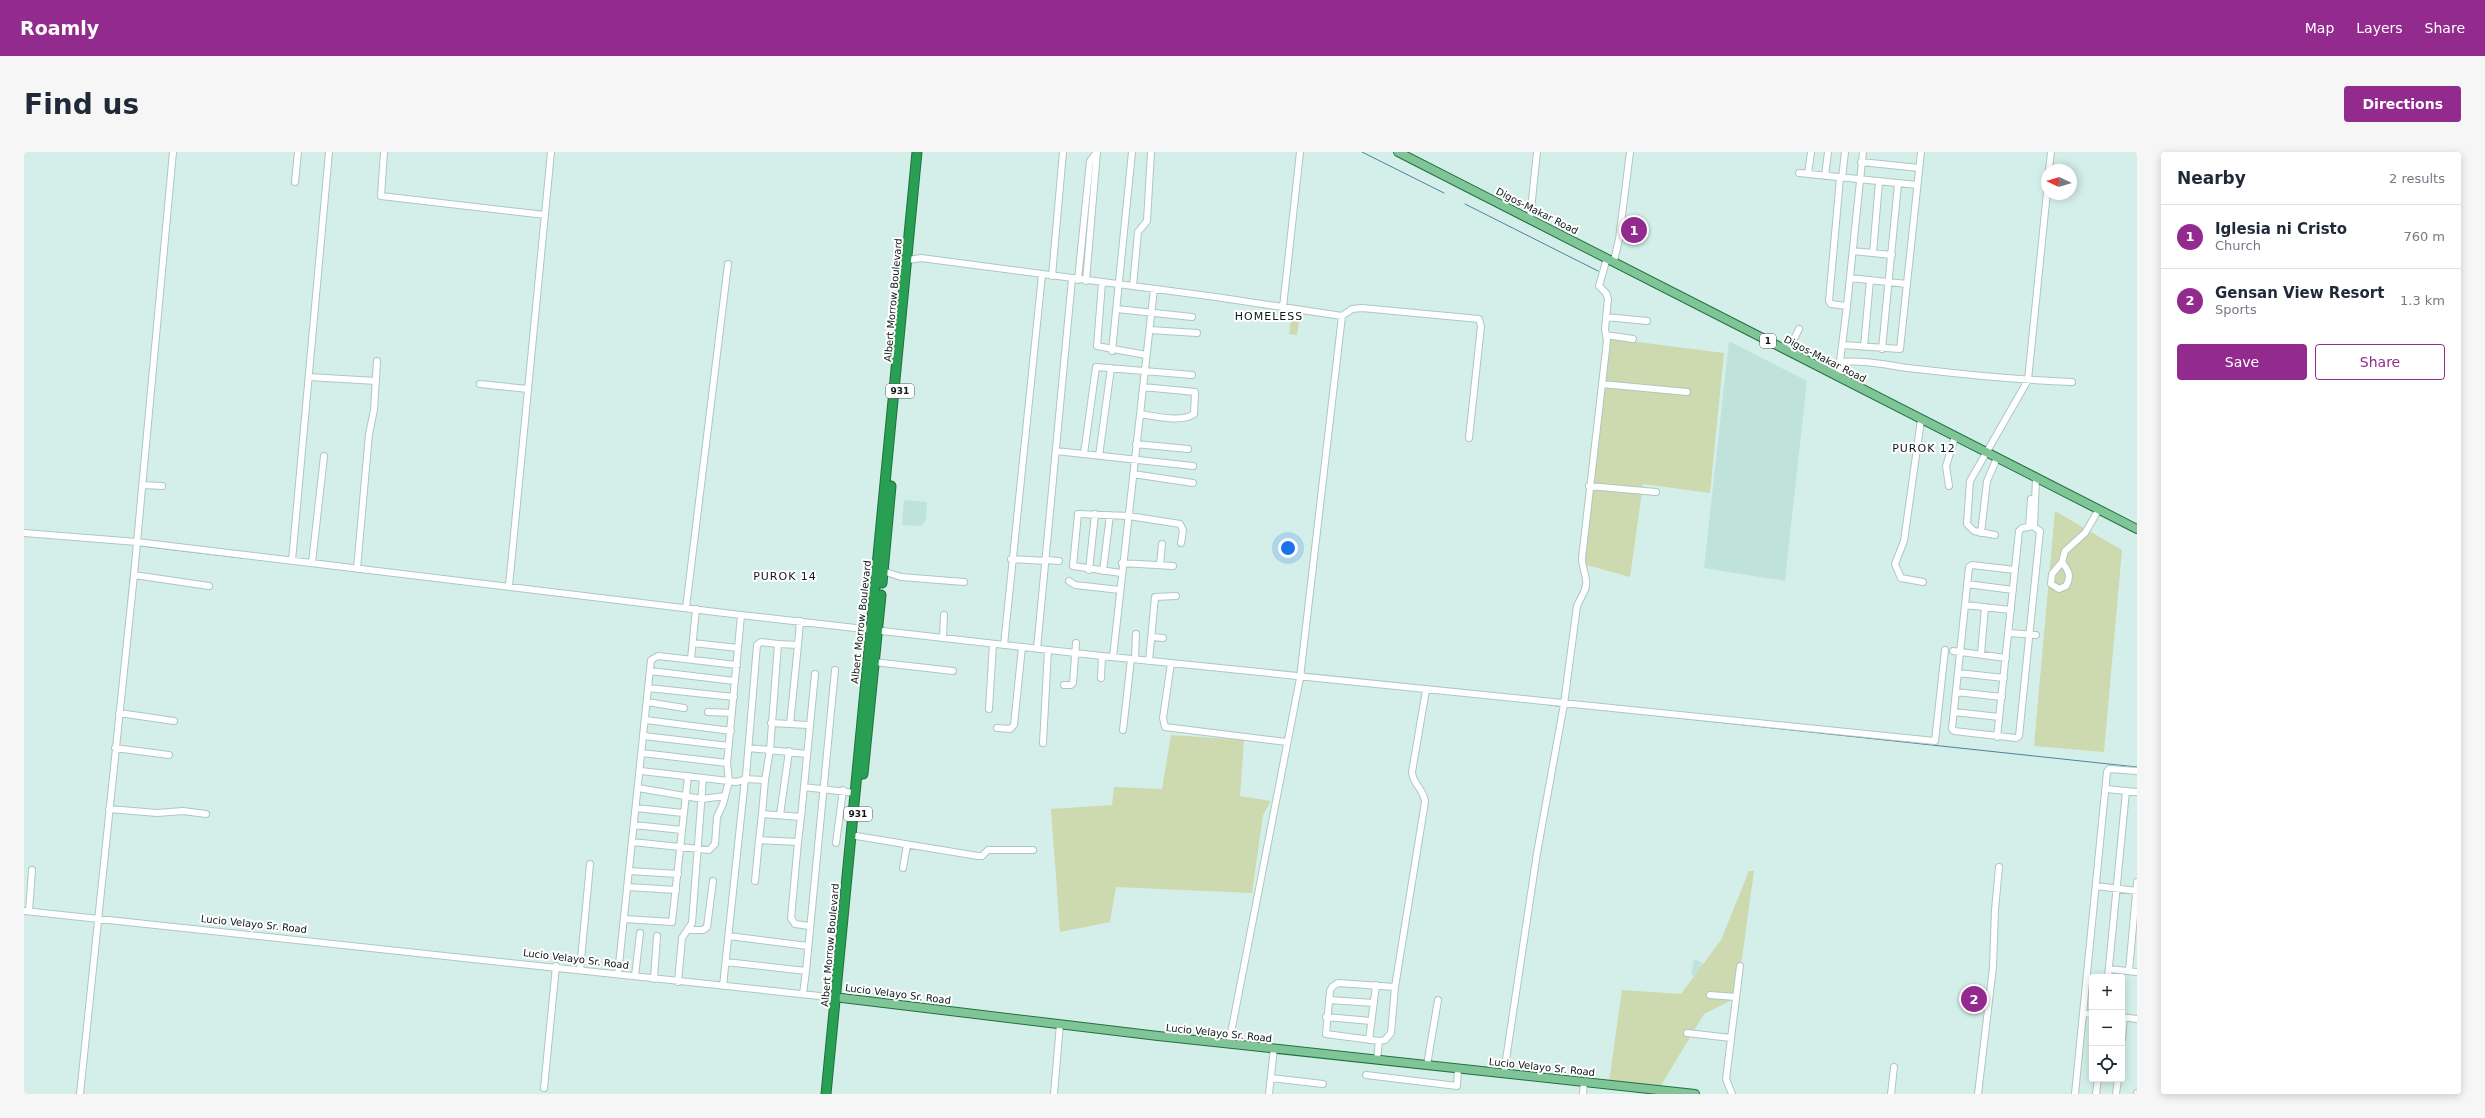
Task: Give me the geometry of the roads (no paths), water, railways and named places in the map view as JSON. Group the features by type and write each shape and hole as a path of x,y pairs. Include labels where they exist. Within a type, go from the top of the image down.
{"highway":[{"name":"Albert Morrow Boulevard","path":"826,1094 839,998 874,662 874,630 883,572 910,259 917,152"},
{"name":"Albert Morrow Boulevard","path":"832,1094 855,793 874,630 910,259 922,152"}],"main road":[{"name":"Digos-Makar Road","path":"1398,152 1954,437 2137,529"},
{"name":"Lucio Velayo Sr. Road","path":"839,998 1229,1043 1695,1094"}],"street":[{"path":"80,1094 134,575 173,152"},
{"path":"295,182 298,152"},
{"path":"292,561 329,152"},
{"path":"384,152 381,196 545,215"},
{"path":"509,586 551,152"},
{"path":"1052,276 1063,152"},
{"path":"1037,649 1056,451 1075,280 1090,161 1097,152"},
{"path":"1086,281 1097,152"},
{"path":"1112,351 1120,285 1132,152"},
{"path":"1133,286 1138,232 1147,221 1151,152"},
{"path":"1283,307 1300,152"},
{"path":"1530,219 1537,152"},
{"path":"1504,1073 1537,853 1564,704 1577,606 1584,594 1587,581 1582,567 1582,558 1589,486 1602,384 1608,295 1599,286 1619,239 1630,152"},
{"path":"1808,174 1811,152"},
{"path":"1825,176 1828,152"},
{"path":"1845,152 1841,178 1829,301 1831,304 1848,306"},
{"path":"1838,377 1848,306 1859,179 1863,152"},
{"path":"1843,345 1882,349 1900,349 1921,152"},
{"path":"2050,164 2051,152"},
{"path":"1861,162 1919,168"},
{"path":"1799,173 1917,185"},
{"path":"1873,253 1879,182"},
{"path":"1882,349 1890,282 1898,184"},
{"path":"1995,535 1981,533 1970,528 1966,518 1970,481 2028,380 2046,200"},
{"path":"1852,251 1892,255"},
{"path":"910,259 1133,286 1342,316 1352,309 1362,308 1480,319 1481,326 1469,438"},
{"path":"686,608 728,264"},
{"path":"1004,645 1011,559 1042,275"},
{"path":"1850,278 1907,284"},
{"path":"1864,347 1870,280"},
{"path":"1102,283 1096,344 1099,348 1112,351 1146,355"},
{"path":"1113,657 1122,563 1130,516 1134,459 1154,289"},
{"path":"1117,309 1192,317"},
{"path":"1229,1043 1300,678 1342,316"},
{"path":"1606,316 1646,321"},
{"path":"1788,352 1799,328"},
{"path":"1150,330 1197,333"},
{"path":"1606,336 1633,339"},
{"path":"357,568 365,467 374,410 377,361"},
{"path":"1841,362 1870,361 1916,369 2028,380 2072,382"},
{"path":"1084,454 1095,368 1192,375"},
{"path":"1099,456 1111,368"},
{"path":"309,377 376,382"},
{"path":"480,384 528,389"},
{"path":"1602,384 1687,392"},
{"path":"1140,414 1171,418 1194,414 1195,410 1196,392 1143,387"},
{"path":"1921,420 1904,541 1895,564 1901,578 1923,582"},
{"path":"1949,486 1946,466 1954,437"},
{"path":"1136,444 1188,449"},
{"path":"1056,451 1194,466"},
{"path":"312,563 324,456"},
{"path":"1981,533 1987,481 1997,458"},
{"path":"1133,474 1193,483"},
{"path":"2032,527 2035,477"},
{"path":"142,485 162,486"},
{"path":"1589,486 1656,492"},
{"path":"2062,562 2066,551 2085,533 2099,509"},
{"path":"1121,573 1089,570 1073,566 1078,514 1130,516 1180,524 1183,530 1181,544"},
{"path":"1089,570 1095,514"},
{"path":"1103,571 1110,515"},
{"path":"1997,737 2020,531 2022,528 2032,527 2039,529 2040,534 2019,736 2016,738 1997,737 1952,731 1967,584 1971,565 2015,570"},
{"path":"24,533 137,542 741,615 943,637 1022,648 1300,678 1935,741 1945,650"},
{"path":"1160,565 1162,544"},
{"path":"1011,559 1059,561"},
{"path":"1122,563 1173,566"},
{"path":"883,572 901,577 964,582"},
{"path":"134,575 209,586"},
{"path":"1068,581 1075,585 1120,590"},
{"path":"1967,584 2013,590"},
{"path":"1150,661 1155,597 1176,596"},
{"path":"1965,605 2011,610"},
{"path":"1980,654 1985,607"},
{"path":"691,659 696,609"},
{"path":"632,842 680,845 709,850 714,847 717,818 729,781 727,763 736,681 741,615"},
{"path":"943,637 944,615"},
{"path":"790,724 800,621"},
{"path":"2008,633 2036,635"},
{"path":"1123,730 1136,634"},
{"path":"1152,637 1163,638"},
{"path":"723,986 745,779 757,645 761,642 798,645"},
{"path":"693,643 738,648"},
{"path":"1064,685 1071,685 1073,682 1074,653 1076,643"},
{"path":"755,881 765,780 770,750 778,644"},
{"path":"989,709 994,644"},
{"path":"997,728 1010,729 1014,725 1022,648"},
{"path":"1043,743 1048,650"},
{"path":"1953,652 2006,658"},
{"path":"618,974 641,771 651,660 654,656 737,665"},
{"path":"1101,678 1102,656"},
{"path":"874,662 953,671"},
{"path":"1170,663 1163,718 1165,727 1287,742"},
{"path":"804,994 809,926 835,670"},
{"path":"650,671 736,681"},
{"path":"1958,673 2004,678"},
{"path":"809,926 795,924 791,918 804,787 808,725 815,674"},
{"path":"648,688 734,697"},
{"path":"1395,987 1338,983 1332,987 1326,1017 1326,1034 1378,1041 1385,1040 1391,1033 1395,987 1425,802 1423,792 1414,783 1412,772 1426,690"},
{"path":"1956,692 2002,697"},
{"path":"647,702 684,708"},
{"path":"708,712 732,713"},
{"path":"1954,712 1999,717"},
{"path":"119,713 174,721"},
{"path":"646,720 731,731"},
{"path":"771,723 808,725"},
{"path":"644,736 729,746"},
{"path":"115,748 169,755"},
{"path":"748,748 789,751 806,754"},
{"path":"780,815 789,751"},
{"path":"642,753 727,763"},
{"path":"2075,1094 2108,769 2137,771"},
{"path":"641,771 740,782 745,779 765,780"},
{"path":"625,919 671,923 678,874 688,776"},
{"path":"678,982 682,938 689,930 692,923 703,778"},
{"path":"804,787 843,790 855,793"},
{"path":"638,788 702,799 725,796"},
{"path":"2106,789 2137,792"},
{"path":"836,843 843,790"},
{"path":"2108,974 2126,791"},
{"path":"636,808 684,813"},
{"path":"109,809 157,813 183,811 206,814"},
{"path":"762,814 801,817"},
{"path":"634,825 682,830"},
{"path":"856,836 978,856 982,856 988,850 1033,850"},
{"path":"759,840 798,842"},
{"path":"904,868 907,844"},
{"path":"580,970 590,864"},
{"path":"1978,1094 1993,967 1995,910 1999,867"},
{"path":"26,911 32,870"},
{"path":"629,871 678,874"},
{"path":"689,930 703,930 707,926 713,881"},
{"path":"2129,971 2137,882"},
{"path":"2096,886 2136,891"},
{"path":"628,887 676,890"},
{"name":"Lucio Velayo Sr. Road","path":"26,911 556,966 678,982 839,998"},
{"path":"636,976 640,933"},
{"path":"654,979 657,936"},
{"path":"729,936 808,946"},
{"path":"726,962 806,971"},
{"path":"544,1088 556,966"},
{"path":"1732,1094 1726,1079 1740,966"},
{"path":"2109,969 2137,972"},
{"path":"1369,1040 1376,985"},
{"path":"1710,995 1736,997"},
{"path":"1329,1000 1374,1003"},
{"path":"1427,1065 1438,1000"},
{"path":"2083,1012 2089,1013"},
{"path":"1326,1017 1371,1021"},
{"path":"2125,1017 2137,1019"},
{"path":"1054,1094 1060,1024"},
{"path":"1687,1033 1731,1038"},
{"path":"1377,1059 1378,1041"},
{"path":"1269,1094 1274,1048"},
{"path":"1891,1094 1894,1067"},
{"path":"1366,1075 1457,1086 1458,1068"},
{"path":"1271,1078 1324,1084"},
{"path":"1583,1094 1584,1082"},
{"path":"2096,1094 2098,1082"},
{"path":"2116,1094 2118,1082"}],"waterway":[{"path":"1362,152 1444,193"},
{"path":"1465,204 1598,271"},
{"path":"142,546 242,558"},
{"path":"127,614 131,572"},
{"path":"1550,705 1558,706"},
{"path":"1586,708 2137,767"}],"place":[{"name":"Iglesia ni Cristo","path":"1634,230"},
{"name":"Gensan View Resort","path":"1974,999"}],"district":[{"name":"HOMELESS","path":"1269,316"},
{"name":"PUROK 12","path":"1924,448"},
{"name":"PUROK 14","path":"785,576"}]}
